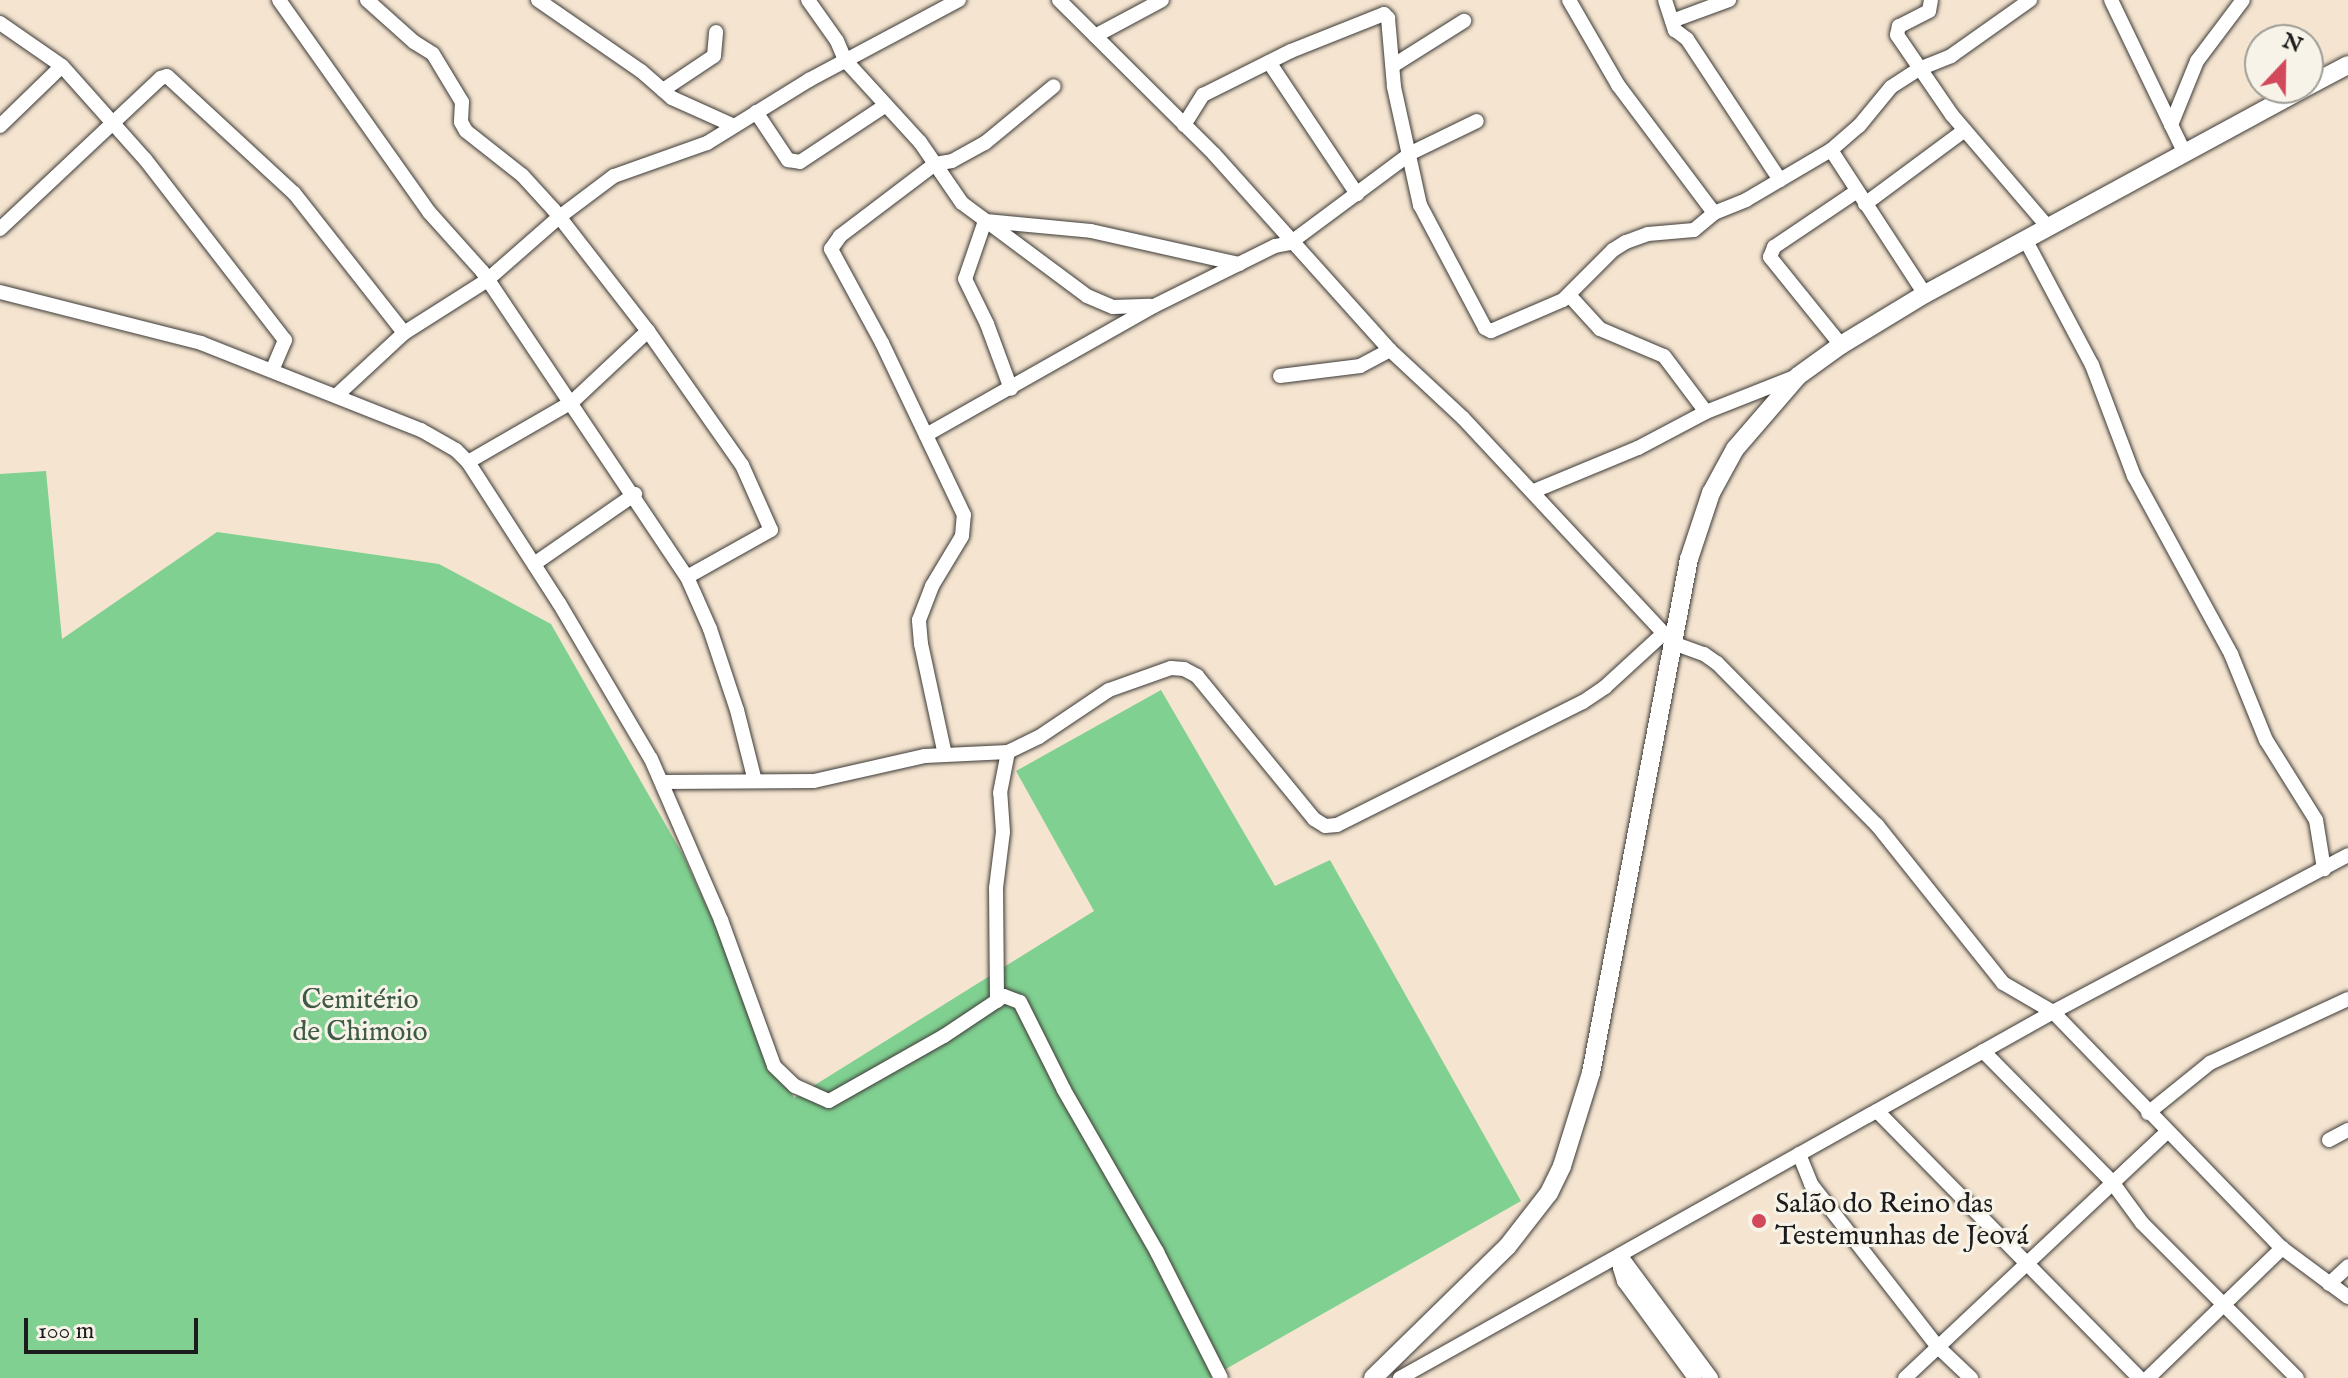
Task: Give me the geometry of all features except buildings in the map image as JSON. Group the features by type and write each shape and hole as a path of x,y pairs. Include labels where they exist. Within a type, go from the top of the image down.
{"street":[{"path":"279,0 429,212 482,271 635,494 687,577 724,669 755,781"},
{"path":"367,0 414,42 433,54 462,102 461,122 466,131 522,175 558,218 648,331 742,465 770,526 768,534 687,577"},
{"path":"808,0 837,41 845,60 920,142 954,194 1045,268 1101,304 1125,308 1154,306"},
{"path":"336,396 404,333 486,281 558,218 614,176 691,150 845,60 959,0"},
{"path":"1059,0 1184,125 1390,350 1463,418 1534,491 1669,638 1717,663 1877,825 2003,983 2053,1012 2282,1248 2348,1297"},
{"path":"1095,36 1162,0"},
{"path":"1569,0 1618,85 1714,213"},
{"path":"1665,0 1672,21 1780,180"},
{"path":"1672,21 1729,0"},
{"path":"1931,0 1929,11 1896,30 1919,69 1965,130 2048,227"},
{"path":"1184,125 1203,95 1379,14 1388,18 1394,87 1411,153 1420,205 1485,328 1491,331 1557,304 1613,250 1626,242 1648,234 1694,230 1714,213 1831,150 1859,126 1891,87 1919,69 1951,56 2030,0"},
{"path":"2111,0 2184,152"},
{"path":"2171,125 2197,61 2243,0"},
{"path":"545,2 681,103 734,126"},
{"path":"1394,65 1464,21"},
{"path":"0,23 62,66 114,123 285,340 272,370"},
{"path":"663,90 714,56 716,32"},
{"path":"1269,62 1357,194"},
{"path":"2324,78 2348,65"},
{"path":"0,126 62,66"},
{"path":"0,229 161,78 172,78 294,193 404,333"},
{"path":"945,755 921,644 919,620 932,586 965,526 964,515 831,249 840,236 935,164 952,161 985,143 1054,86"},
{"path":"1373,1378 1507,1247 1549,1193 1562,1166 1591,1073 1669,638 1689,559 1721,470 1754,425 1798,376 1841,345 1925,294 2274,104"},
{"path":"756,112 793,163 800,162 886,105"},
{"path":"926,435 1154,306 1275,246 1290,243 1411,153 1477,121"},
{"path":"1841,345 1770,257 1774,247 1861,197 1965,130"},
{"path":"1831,150 1925,294"},
{"path":"985,221 1091,231 1239,264"},
{"path":"985,221 965,279 987,324 1011,389"},
{"path":"2025,239 2092,365 2134,476 2231,654 2266,740 2316,820 2324,869"},
{"path":"0,292 185,337 421,430 456,450 468,462 534,564 662,782 721,920 766,1052 774,1066 795,1086 829,1101 944,1036 1004,996 1020,1002 1064,1090 1157,1252 1221,1378"},
{"path":"1569,295 1600,329 1664,356 1706,412"},
{"path":"468,462 572,402 648,331"},
{"path":"1280,376 1360,366 1390,350"},
{"path":"1534,491 1638,448 1706,412 1798,376"},
{"path":"534,564 635,494"},
{"path":"662,782 814,781 882,763 945,755 1008,752 1039,737 1109,690 1171,668 1184,669 1197,676 1314,819 1325,826 1337,825 1583,702 1669,638"},
{"path":"997,1001 996,888 1003,832 1000,793 1008,752"},
{"path":"1400,1378 1622,1258 1799,1154 2053,1012 2348,855"},
{"path":"2148,1113 2210,1063 2348,999"},
{"path":"1983,1051 2112,1182 2142,1223 2227,1304 2297,1378"},
{"path":"1877,1111 2139,1378"},
{"path":"2329,1140 2348,1130"},
{"path":"1905,1378 2167,1132"},
{"path":"1799,1154 1811,1184 1937,1346 1971,1378"},
{"path":"2148,1378 2282,1248"},
{"path":"1622,1258 1620,1268 1624,1281 1695,1378"},
{"path":"1622,1258 1711,1378"},
{"path":"2329,1284 2348,1266"}],"green space":[{"name":"Cemitério de Chimoio","path":"46,471 62,639 217,532 439,564 551,624 683,855 794,1098 1094,911 1016,771 1161,690 1275,886 1330,860 1521,1201 1210,1378 0,1378 0,474"}],"place":[{"name":"Salão do Reino das Testemunhas de Jeová","path":"1759,1221"}]}
